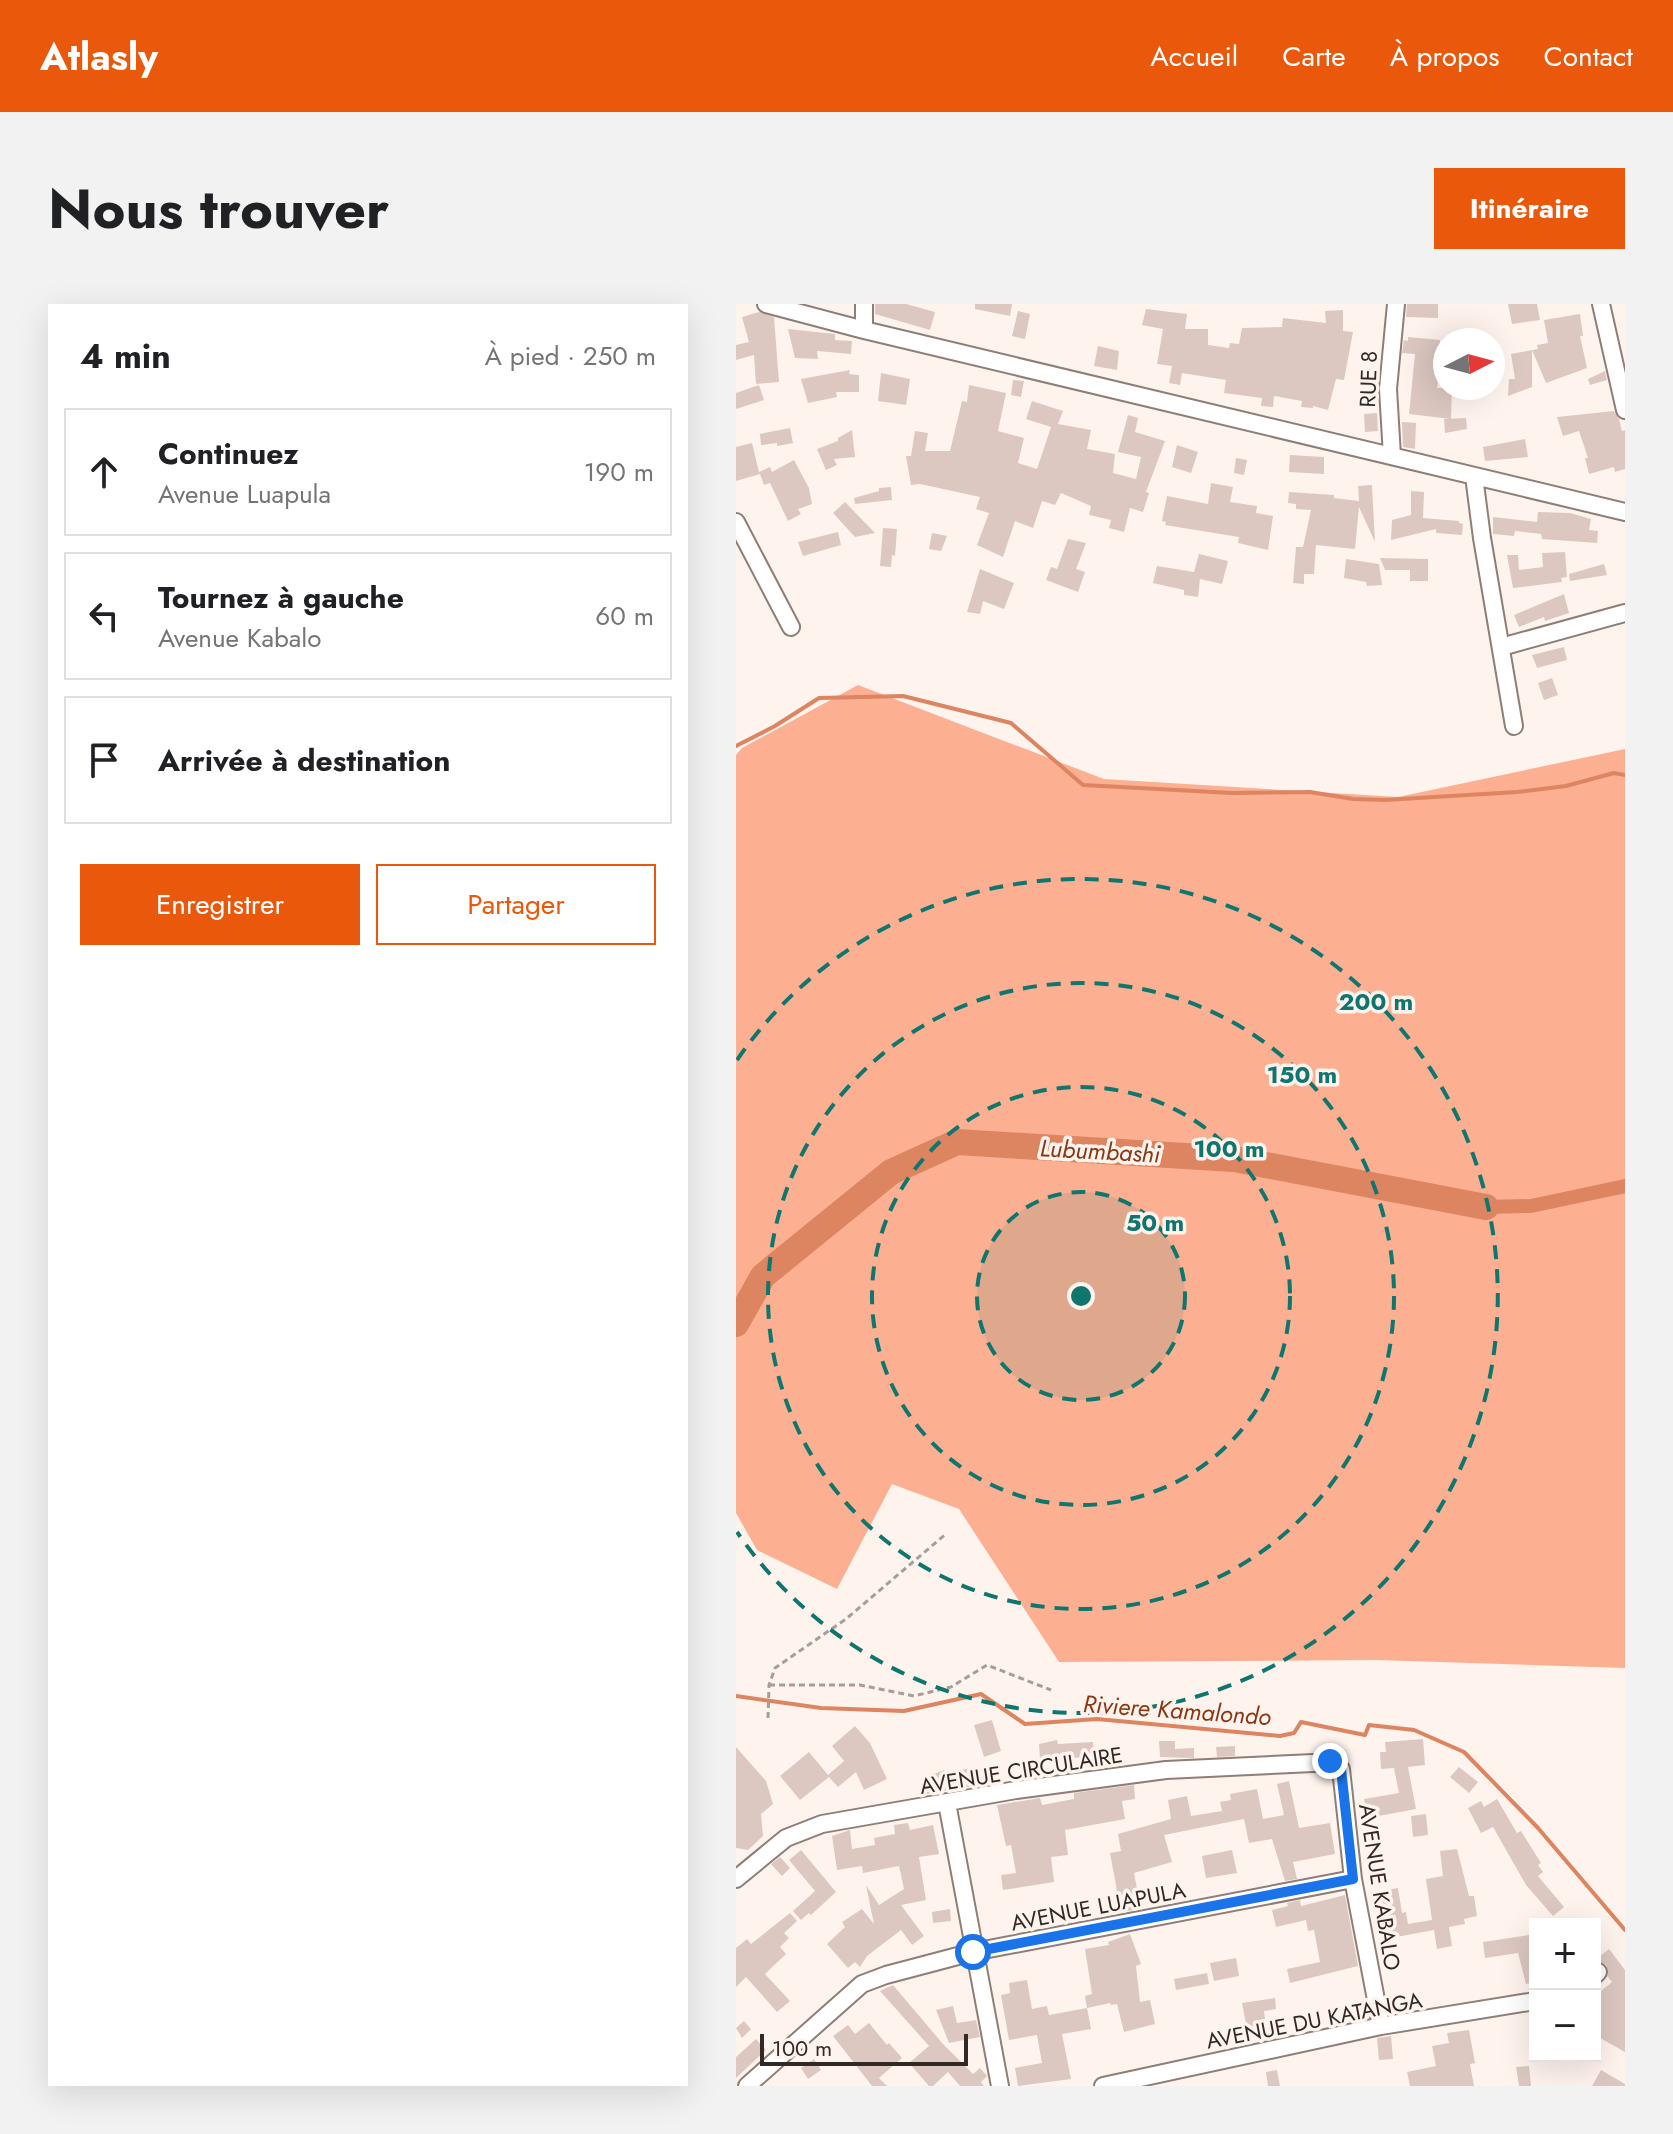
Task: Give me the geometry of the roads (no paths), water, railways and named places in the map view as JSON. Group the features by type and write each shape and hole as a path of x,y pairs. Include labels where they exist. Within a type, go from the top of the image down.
{"street":[{"path":"766,304 1625,512"},
{"path":"864,304 864,330"},
{"name":"RUE 8","path":"1392,456 1388,389 1396,304"},
{"path":"1601,304 1625,410"},
{"path":"1474,476 1514,726"},
{"path":"736,522 791,627"},
{"path":"1501,647 1625,613"},
{"name":"AVENUE CIRCULAIRE","path":"736,1879 786,1838 811,1827 1016,1790 1166,1770 1330,1761"},
{"name":"AVENUE KABALO","path":"1330,1761 1338,1763 1341,1769 1353,1879 1381,2026"},
{"path":"947,1803 994,2082"},
{"name":"AVENUE LUAPULA","path":"747,2086 862,1984 886,1975 973,1952 1353,1879"},
{"name":"AVENUE DU KATANGA","path":"1103,2086 1381,2026 1529,2002"}],"waterway":[{"path":"736,746 819,698 903,696 1011,723 1083,785 1232,793 1310,792 1385,800 1517,792 1566,786 1614,773 1625,775"},
{"name":"Lubumbashi","path":"736,1324 763,1276 891,1172 957,1142 1234,1159 1486,1207"},
{"name":"Lubumbashi","path":"1486,1207 1531,1206 1625,1186"},
{"name":"Riviere Kamalondo","path":"736,1696 821,1708 904,1711 981,1694 1025,1724 1097,1719 1280,1736 1294,1733 1301,1722 1365,1735 1369,1725 1414,1730 1464,1752 1538,1828 1625,1930"}]}
